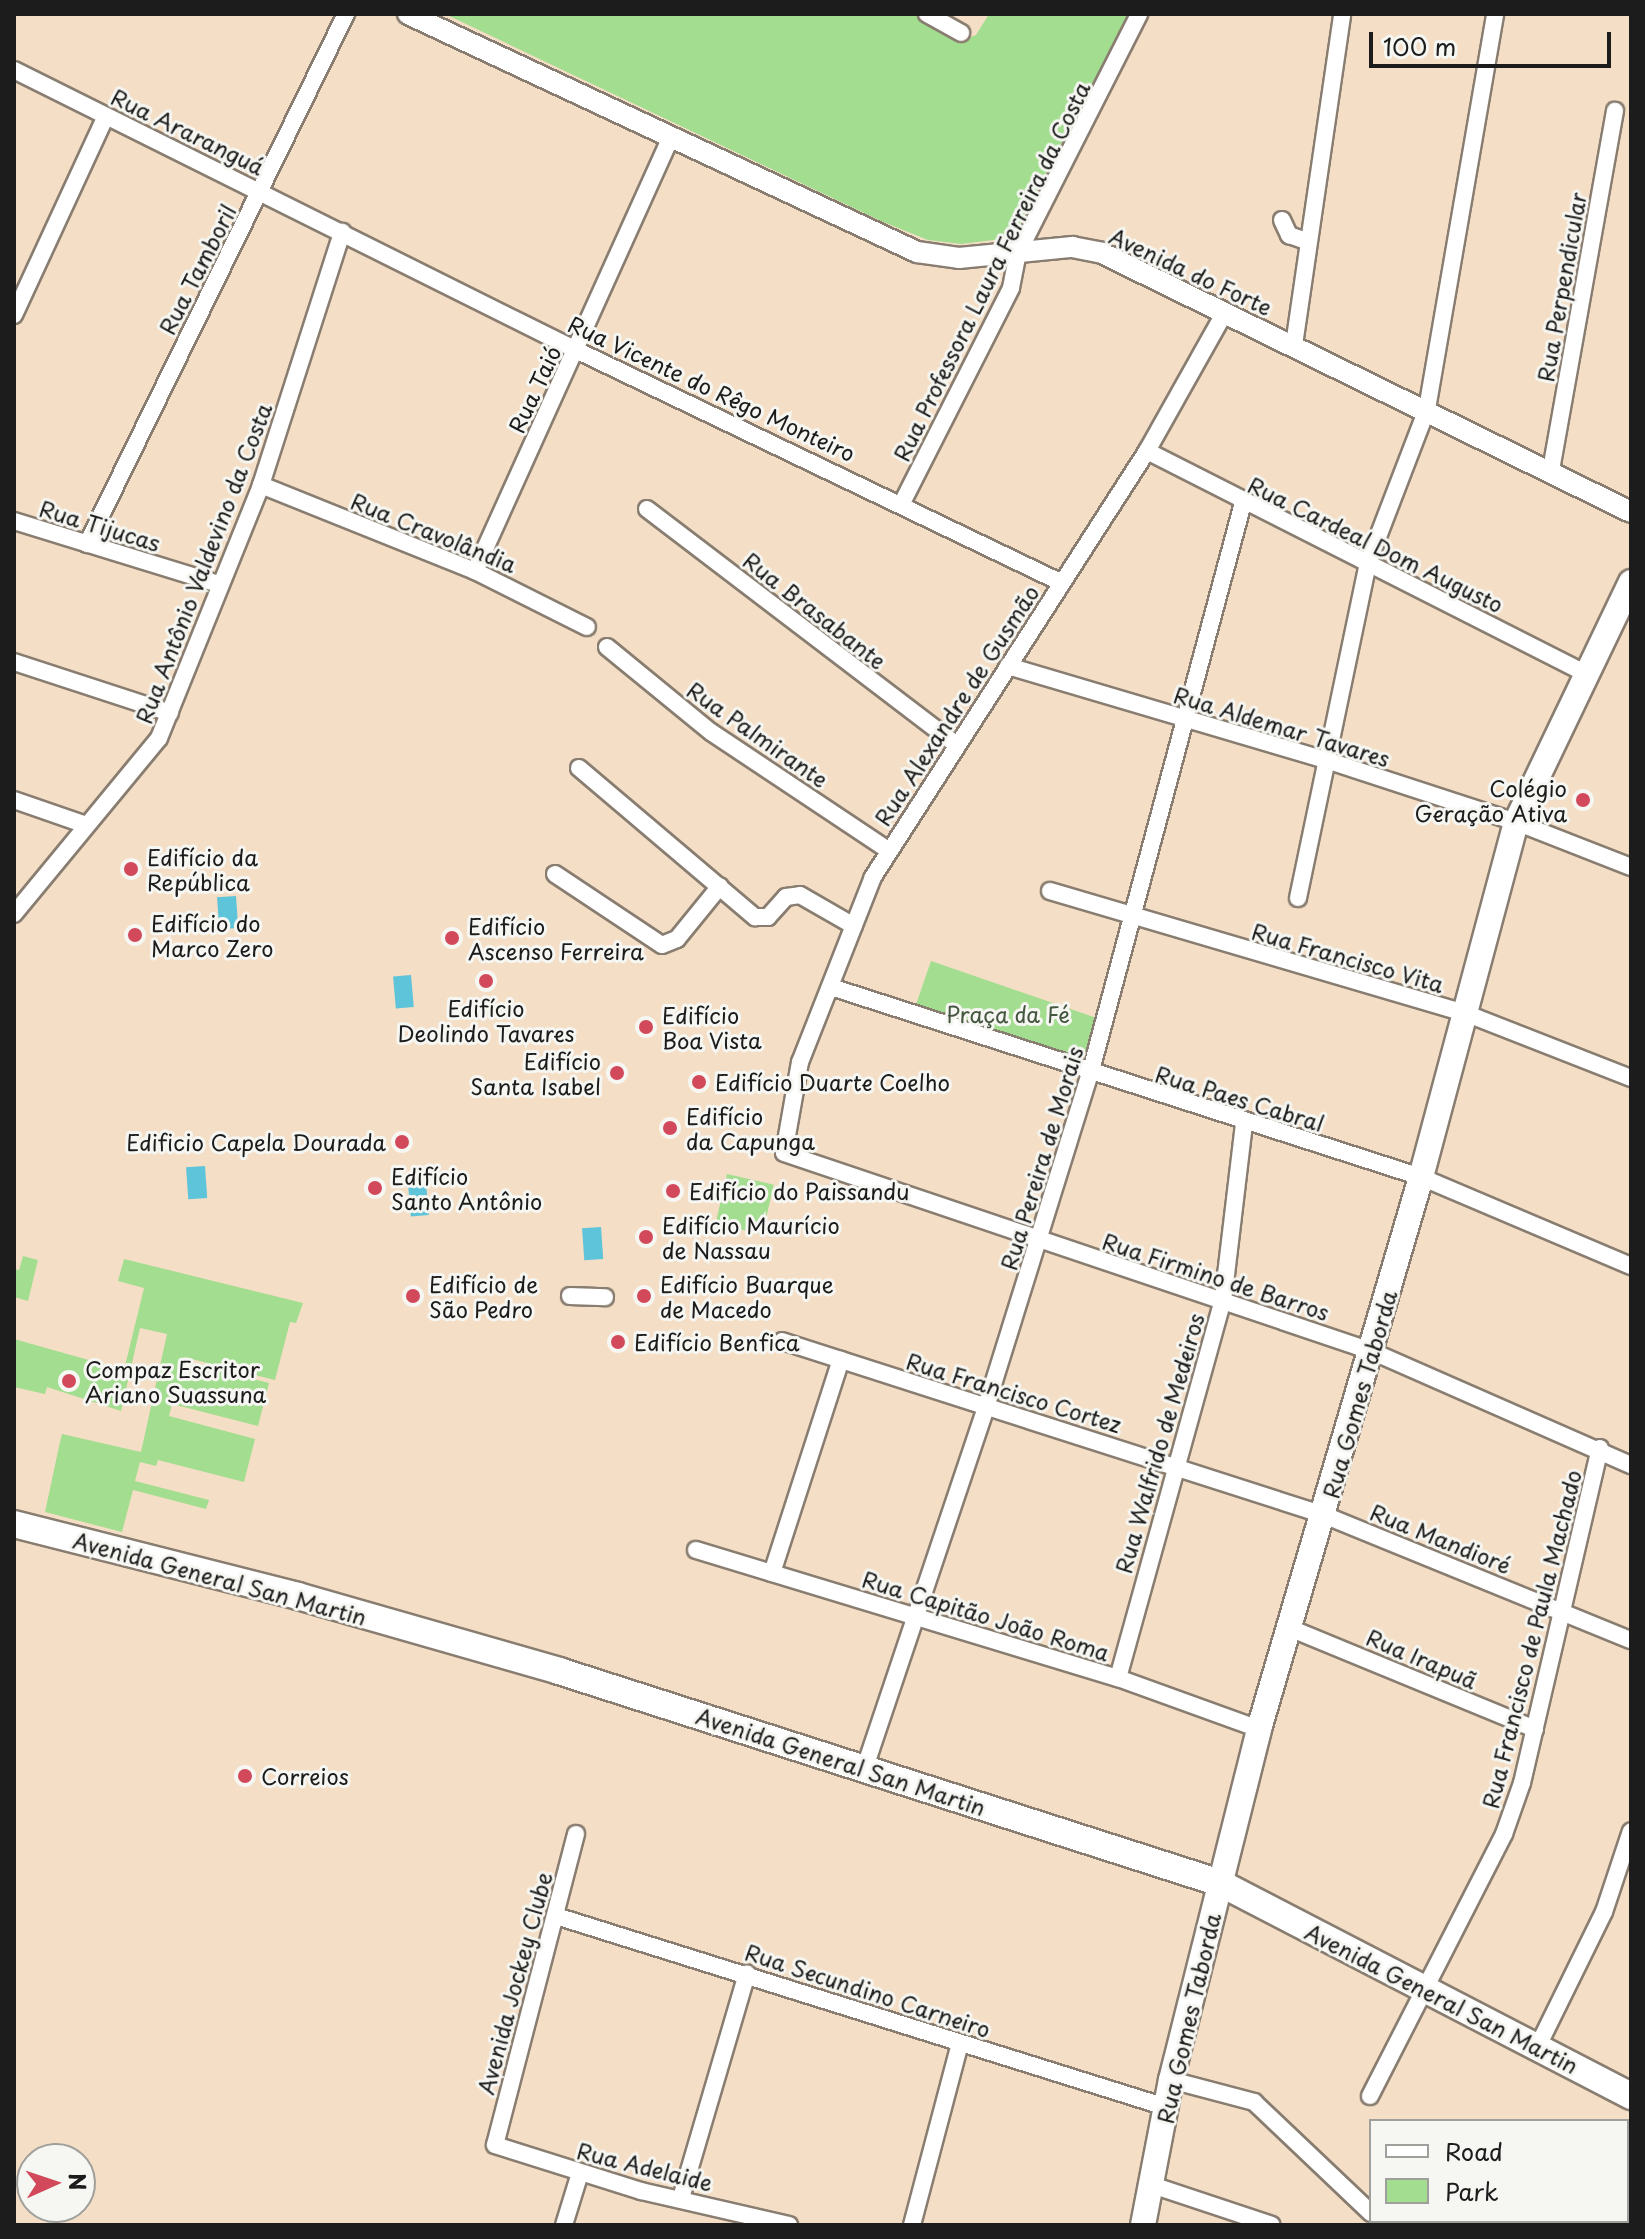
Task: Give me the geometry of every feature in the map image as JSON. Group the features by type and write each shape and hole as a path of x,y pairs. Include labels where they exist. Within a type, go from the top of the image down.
{"main road":[{"name":"Rua Gomes Taborda","path":"1143,2225 1171,2080 1259,1729 1292,1629 1421,1177 1516,822 1631,582"},
{"name":"Avenida General San Martin","path":"14,1524 298,1596 546,1667 1220,1883 1631,2096"}],"street":[{"name":"Rua Tamboril","path":"87,544 262,192 346,14"},
{"name":"Avenida do Forte","path":"408,14 917,252 959,258 1072,247 1102,253 1427,409 1631,512"},
{"path":"927,14 961,33"},
{"name":"Rua Professora Laura Ferreira da Costa","path":"902,503 1011,288 1018,253 1139,14"},
{"path":"1294,345 1306,241 1342,14"},
{"path":"1298,898 1368,563 1427,409 1495,14"},
{"name":"Rua Araranguá","path":"14,70 342,232"},
{"name":"Rua Perpendicular","path":"1551,470 1615,111"},
{"path":"14,315 106,116"},
{"name":"Rua Taió","path":"475,571 671,137"},
{"path":"1282,220 1289,235 1306,241"},
{"name":"Rua Vicente do Rêgo Monteiro","path":"342,232 576,350 902,503 1062,583"},
{"name":"Rua Antônio Valdevino da Costa","path":"14,914 159,738 261,485 342,232"},
{"name":"Rua Alexandre de Gusmão","path":"782,1148 800,1062 888,850 1147,451 1225,312"},
{"name":"Rua Cardeal Dom Augusto","path":"1147,451 1243,503 1586,674"},
{"name":"Rua Cravolândia","path":"261,485 475,571 587,627"},
{"name":"Rua Pereira de Morais","path":"864,1770 986,1407 1090,1074 1134,920 1184,719 1243,503"},
{"name":"Rua Brasabante","path":"647,509 957,745"},
{"name":"Rua Tijucas","path":"14,521 219,584"},
{"name":"Rua Palmirante","path":"607,647 711,732 888,850"},
{"path":"14,662 170,713"},
{"name":"Rua Aldemar Tavares","path":"1008,666 1329,761 1516,822 1631,867"},
{"path":"579,768 759,919 786,897 800,895 854,926"},
{"path":"14,800 86,825"},
{"path":"555,874 662,945 677,939 720,886"},
{"name":"Rua Francisco Vita","path":"1050,891 1134,920 1465,1013 1631,1078"},
{"name":"Rua Paes Cabral","path":"831,987 1090,1074 1421,1177 1631,1266"},
{"name":"Rua Walfrido de Medeiros","path":"1118,1678 1223,1300 1244,1123"},
{"name":"Rua Firmino de Barros","path":"782,1148 792,1159 1371,1351 1600,1448 1631,1465"},
{"path":"570,1296 605,1297"},
{"name":"Rua Francisco Cortez","path":"782,1341 1324,1515"},
{"path":"772,1573 841,1360"},
{"name":"Rua Francisco de Paula Machado","path":"1370,2096 1504,1834 1535,1729 1560,1609 1600,1448"},
{"name":"Rua Mandioré","path":"1324,1515 1631,1640"},
{"name":"Rua Capitão João Roma","path":"696,1550 1118,1678 1259,1729"},
{"name":"Rua Irapuã","path":"1292,1629 1535,1729"},
{"path":"1537,2048 1604,1912 1631,1831"},
{"name":"Avenida Jockey Clube","path":"494,2143 576,1834"},
{"name":"Rua Secundino Carneiro","path":"556,1916 1166,2107"},
{"path":"681,2198 747,1974"},
{"path":"912,2225 960,2043"},
{"path":"1171,2080 1254,2102 1369,2211"},
{"name":"Rua Adelaide","path":"494,2143 580,2173 760,2221 789,2225"},
{"path":"564,2225 580,2173"},
{"path":"1152,2185 1272,2225"}],"green space":[{"path":"445,14 915,14 963,40 976,35 989,14 1129,14 1016,231 1002,239 961,244 928,240 881,221"},
{"name":"Praça da Fé","path":"931,961 1097,1018 1081,1067 914,1009"},
{"path":"727,1174 774,1185 762,1234 716,1224"},
{"path":"23,1256 38,1260 28,1301 14,1297 14,1269 19,1270"},
{"path":"124,1259 303,1303 296,1323 290,1322 275,1380 184,1357 183,1361 269,1383 258,1426 172,1404 169,1416 255,1439 244,1482 158,1460 156,1466 140,1462 135,1481 209,1500 206,1509 133,1490 122,1532 45,1512 60,1442 62,1434 141,1452 167,1334 140,1328 121,1411 47,1387 45,1394 14,1387 14,1339 124,1370 144,1288 118,1281"}],"water":[{"path":"236,896 238,928 219,929 217,897"},
{"path":"411,975 414,1007 396,1008 393,977"},
{"path":"205,1166 207,1198 188,1199 186,1167"},
{"path":"426,1183 429,1215 411,1216 408,1185"},
{"path":"601,1227 603,1259 584,1260 582,1228"}],"place":[{"name":"Colégio Geração Ativa","path":"1583,800"},
{"name":"Edifício da República","path":"131,869"},
{"name":"Edifício do Marco Zero","path":"135,935"},
{"name":"Edifício Ascenso Ferreira","path":"452,938"},
{"name":"Edifício Deolindo Tavares","path":"486,981"},
{"name":"Edifício Boa Vista","path":"646,1027"},
{"name":"Edifício Santa Isabel","path":"617,1073"},
{"name":"Edifício Duarte Coelho","path":"699,1082"},
{"name":"Edifício da Capunga","path":"670,1128"},
{"name":"Edificio Capela Dourada","path":"402,1142"},
{"name":"Edifício Santo Antônio","path":"375,1188"},
{"name":"Edifício do Paissandu","path":"673,1191"},
{"name":"Edifício Maurício de Nassau","path":"646,1237"},
{"name":"Edifício de São Pedro","path":"413,1296"},
{"name":"Edifício Buarque de Macedo","path":"644,1296"},
{"name":"Edifício Benfica","path":"618,1342"},
{"name":"Compaz Escritor Ariano Suassuna","path":"69,1381"},
{"name":"Correios","path":"245,1776"}]}
